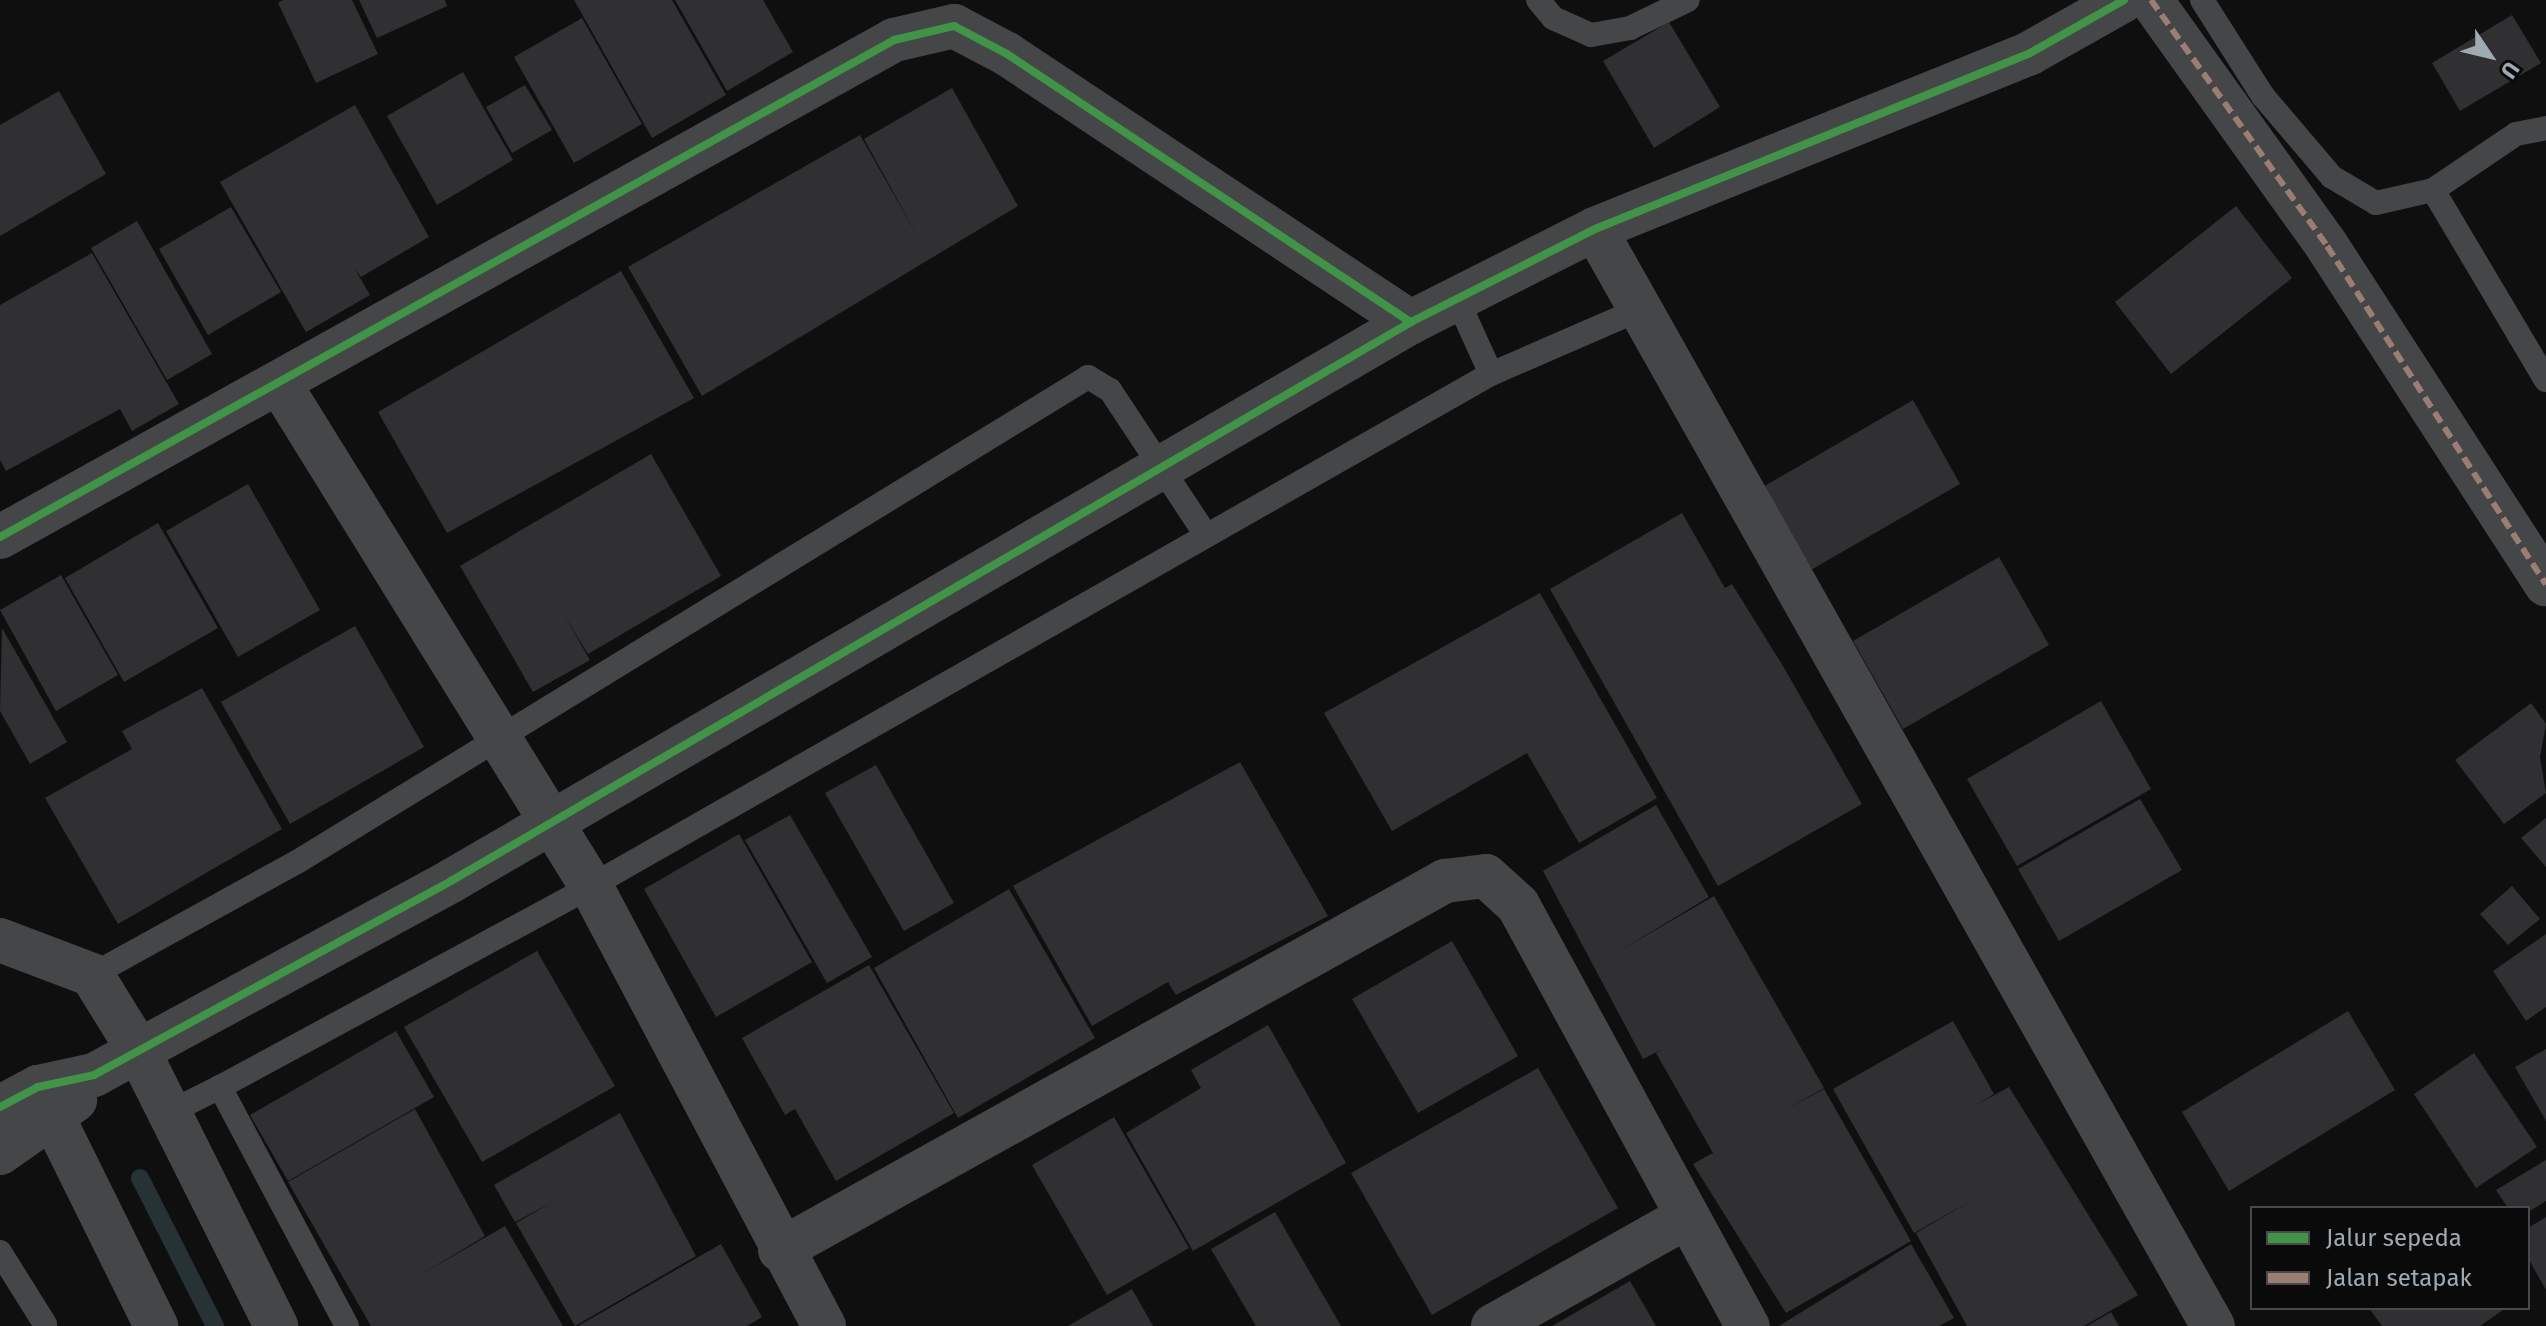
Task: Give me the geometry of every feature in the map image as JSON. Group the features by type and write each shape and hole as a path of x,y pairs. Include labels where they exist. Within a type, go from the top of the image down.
{"street":[{"path":"0,1153 31,1105 94,1075 137,1048 451,881 548,820 1411,322 1595,229 2030,53 2124,0"},
{"path":"2151,0 2327,246 2546,584"},
{"path":"0,537 281,386 894,40 954,26 1007,54 1411,322"},
{"path":"1595,229 1636,311 2213,1326"},
{"path":"281,386 591,886 780,1250 824,1326"},
{"path":"780,1250 1445,881 1486,876 1518,905 1685,1218 1748,1326"},
{"path":"0,940 49,953 92,975 137,1048 276,1326"},
{"path":"31,1105 156,1326"},
{"path":"1493,1326 1685,1218"}],"lane":[{"path":"1538,0 1553,18 1591,35 1630,28 1688,0"},
{"path":"2202,0 2263,96 2332,177 2376,203 2433,190 2516,134 2546,128"},
{"path":"2433,190 2546,380"},
{"path":"1457,299 1491,374"},
{"path":"170,1112 591,886 1491,374 1636,311"},
{"path":"92,975 502,738 1088,377 1110,390 1206,535"},
{"path":"220,1087 347,1326"},
{"path":"0,1252 45,1324"}],"building":[{"path":"283,0 352,0 378,54 316,83 278,3"},
{"path":"359,0 445,0 447,6 377,38"},
{"path":"574,0 672,0 726,95 652,138"},
{"path":"675,0 763,0 793,52 727,91"},
{"path":"2512,15 2541,63 2460,111 2432,63"},
{"path":"582,18 642,124 574,163 514,57"},
{"path":"1669,22 1720,107 1654,148 1603,61"},
{"path":"463,72 513,160 437,205 387,116"},
{"path":"525,85 552,130 512,153 486,107"},
{"path":"952,88 1018,206 702,396 628,267 860,135 918,237 864,139"},
{"path":"59,91 106,174 0,236 0,125"},
{"path":"355,105 429,237 361,277 355,269 370,295 306,332 220,182"},
{"path":"2236,206 2292,278 2171,374 2115,302"},
{"path":"231,207 281,292 208,335 159,249"},
{"path":"137,221 212,354 167,380 91,248"},
{"path":"92,253 179,404 132,431 120,409 6,471 0,460 0,305"},
{"path":"621,271 694,398 447,533 378,412"},
{"path":"1913,400 1960,484 1809,571 1761,488"},
{"path":"651,454 721,576 588,654 564,615 590,660 533,692 460,566"},
{"path":"248,484 320,610 238,657 166,531"},
{"path":"1682,513 1725,588 1732,584 1783,666 1862,804 1718,886 1550,589"},
{"path":"158,523 218,628 124,682 65,578"},
{"path":"1999,557 2049,645 1903,729 1853,641"},
{"path":"61,575 118,675 56,711 0,610"},
{"path":"1540,593 1657,798 1579,843 1527,753 1392,831 1324,713"},
{"path":"355,626 424,747 290,824 221,702"},
{"path":"2,628 67,742 30,764 0,711"},
{"path":"202,688 282,829 118,924 45,798 132,749 122,731"},
{"path":"2101,701 2151,789 2017,866 1967,779"},
{"path":"2531,703 2546,724 2540,757 2546,793 2504,824 2455,760"},
{"path":"1240,762 1328,916 1176,995 1168,982 1092,1026 1013,886"},
{"path":"876,765 954,903 904,931 825,793"},
{"path":"2140,799 2182,870 2059,941 2018,869"},
{"path":"1656,805 1709,897 1621,950 1714,896 1824,1088 1785,1110 1824,1089 1911,1241 1786,1313 1693,1164 1713,1153 1656,1053 1663,1049 1643,1059 1543,871"},
{"path":"790,815 872,957 827,983 745,840"},
{"path":"2546,818 2546,867 2521,838"},
{"path":"739,834 812,962 716,1017 644,889"},
{"path":"2512,886 2540,919 2508,945 2480,914"},
{"path":"1009,889 1095,1038 958,1118 874,968"},
{"path":"2546,934 2546,1007 2526,1021 2493,971"},
{"path":"1452,941 1518,1056 1418,1113 1352,999"},
{"path":"537,951 615,1086 482,1162 404,1027"},
{"path":"869,965 954,1113 836,1181 795,1109 785,1115 742,1038"},
{"path":"2348,1011 2395,1090 2229,1191 2182,1112"},
{"path":"1953,1021 1994,1094 1978,1104 2009,1087 2138,1295 2084,1326 1967,1326 1916,1233 1976,1198 1914,1233 1833,1089"},
{"path":"1268,1025 1346,1163 1193,1251 1126,1133 1201,1088 1191,1070"},
{"path":"396,1031 434,1097 288,1181 250,1115"},
{"path":"2546,1049 2546,1121 2515,1067"},
{"path":"2474,1053 2537,1147 2476,1188 2414,1094"},
{"path":"1538,1068 1618,1208 1432,1315 1351,1173"},
{"path":"415,1109 485,1236 422,1274 505,1226 563,1326 371,1326 288,1182"},
{"path":"620,1113 696,1256 575,1326 516,1223 551,1203 515,1222 494,1185"},
{"path":"1114,1117 1189,1248 1107,1295 1032,1165"},
{"path":"2546,1160 2546,1201 2530,1211 2530,1206 2507,1206 2496,1190"},
{"path":"1275,1212 1341,1326 1256,1326 1211,1249"},
{"path":"2546,1217 2546,1290 2530,1262 2530,1227"},
{"path":"721,1244 762,1317 747,1326 578,1326"},
{"path":"1911,1244 1954,1318 1939,1326 1779,1326"},
{"path":"1630,1281 1656,1326 1552,1326"},
{"path":"1132,1289 1153,1326 1068,1326"},
{"path":"2370,1310 2503,1310 2480,1326 2382,1326"},
{"path":"2111,1312 2119,1326 2087,1326"}],"waterway":[{"path":"140,1178 215,1326"}],"marked path":[{"path":"2151,0 2327,246 2546,584"}],"cycle path":[{"path":"0,1107 38,1087 94,1075 451,881 1411,322 1595,229 2030,53 2124,0"},
{"path":"0,537 894,40 954,26 1007,54 1411,322"}]}
